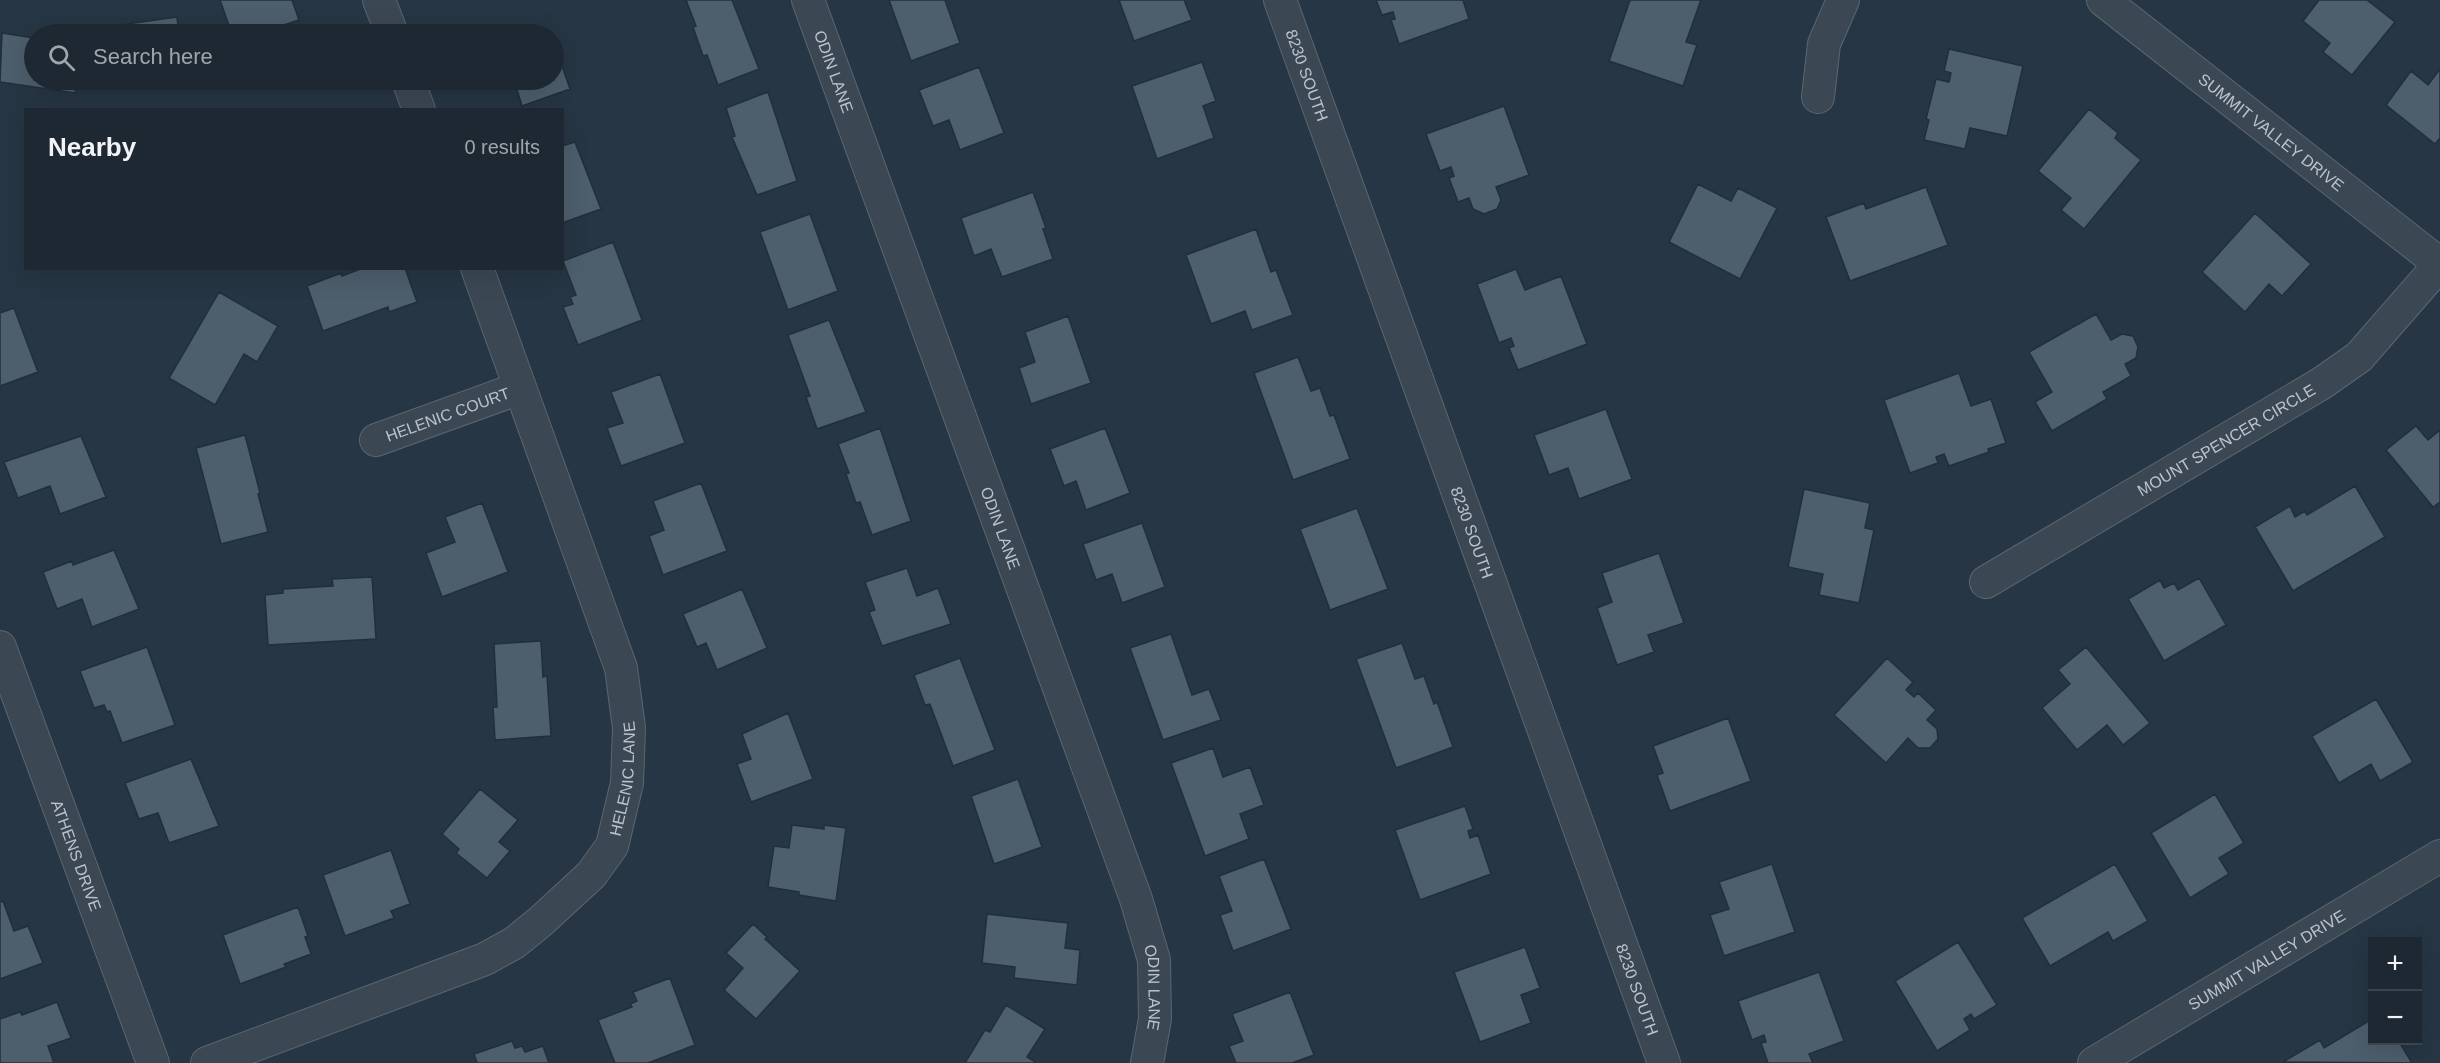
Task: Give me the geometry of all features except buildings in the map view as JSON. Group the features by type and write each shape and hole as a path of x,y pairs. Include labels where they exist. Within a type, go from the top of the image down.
{"street":[{"path":"380,0 388,24"},
{"name":"ODIN LANE","path":"808,0 1136,899 1154,960 1155,1019 1147,1063"},
{"name":"8230 SOUTH","path":"1280,0 1664,1063"},
{"path":"1818,97 1824,44 1843,0"},
{"name":"SUMMIT VALLEY DRIVE","path":"2103,0 2440,264"},
{"path":"412,90 418,108"},
{"name":"MOUNT SPENCER CIRCLE","path":"1986,582 2331,376 2359,357 2440,264"},
{"name":"HELENIC LANE","path":"207,1063 485,959 514,943 540,922 591,875 612,846 627,783 629,728 621,668 478,270"},
{"name":"HELENIC COURT","path":"376,440 520,388"},
{"name":"ATHENS DRIVE","path":"0,647 153,1063"},
{"name":"SUMMIT VALLEY DRIVE","path":"2094,1063 2440,856"}]}
